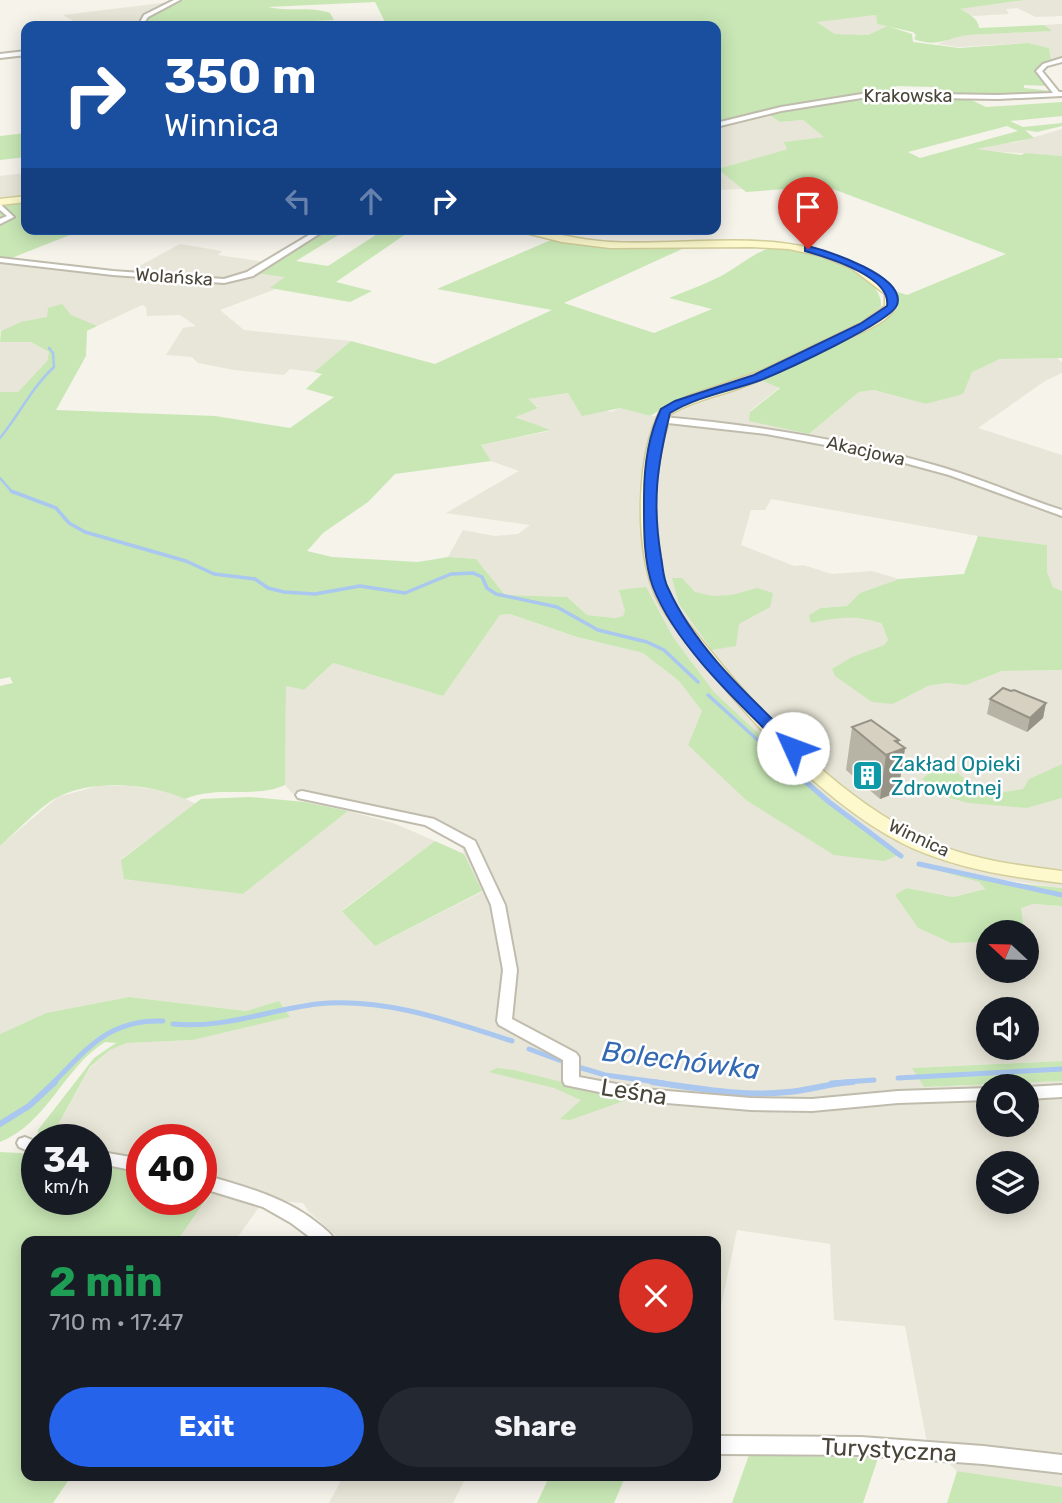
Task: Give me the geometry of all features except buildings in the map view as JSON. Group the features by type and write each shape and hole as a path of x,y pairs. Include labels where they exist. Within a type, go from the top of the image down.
{"street":[{"path":"143,21 146,16 178,0"},
{"path":"0,56 21,54"},
{"path":"1059,94 1039,71 1045,65 1062,60"},
{"name":"Krakowska","path":"721,124 781,109 868,95 998,97 1059,94"},
{"path":"0,200 21,199"},
{"path":"0,200 11,217 0,222"},
{"name":"Wolańska","path":"0,260 113,273 234,280 250,274 314,235"},
{"path":"549,235 605,245 763,245 808,249 838,257 863,269 891,295 891,306 885,313 864,326 758,377 679,403 665,412 662,419"},
{"path":"0,267 11,261"},
{"name":"Akacjowa","path":"662,419 774,430 853,447 937,468 1062,513"},
{"name":"Winnica","path":"662,419 651,464 650,505 650,531 659,586 679,621 724,680 826,778 901,834 944,852 992,865 1062,877"},
{"name":"Leśna","path":"302,795 429,822 470,844 498,905 510,970 504,1021 570,1057 571,1081 643,1095 719,1103 813,1105 898,1097 976,1094"},
{"path":"1039,1092 1062,1091"},
{"path":"217,1186 273,1203 304,1220 322,1236"},
{"name":"Turystyczna","path":"721,1445 861,1446 1062,1464"}],"shaded area":[{"path":"1024,0 1062,0 1062,16 1036,17 1017,8 1006,9 1009,14 973,16 959,9"},
{"path":"170,2 141,21 73,21 63,15"},
{"path":"876,15 877,24 886,26 868,35 835,34 816,21"},
{"path":"1062,24 1062,61 1051,60 1049,48 1028,43 958,47 938,44 955,36 1050,31 1044,25"},
{"path":"768,114 780,122 803,120 825,137 785,142 787,149 721,168 721,125"},
{"path":"1062,129 1062,156 974,150 987,145 1018,142"},
{"path":"721,171 743,189 721,190"},
{"path":"21,174 21,199 0,201 0,176"},
{"path":"180,244 222,251 218,255 267,262 286,277 271,288 276,289 220,310 244,330 351,341 314,372 290,369 284,375 234,370 198,363 192,357 166,355 183,328 196,326 180,315 147,316 146,307 142,305 97,326 1,330 0,333 0,260 15,264 123,275"},
{"path":"0,342 31,342 49,352 47,361 18,392 0,392"},
{"path":"1057,358 1062,362 1062,373 1045,381 978,428 1062,455 1062,591 1053,587 1047,572 1046,545 978,536 771,499 765,510 751,510 741,545 794,566 803,565 832,574 872,571 899,579 860,593 847,606 821,608 811,623 848,616 866,618 882,624 888,640 884,645 852,657 893,704 928,686 946,683 966,685 1002,671 1062,670 1062,764 1029,779 1023,789 991,794 980,791 958,773 923,779 1027,808 1062,798 1062,888 940,871 979,882 985,889 953,897 908,888 895,895 918,928 951,943 976,942 976,984 1040,984 1040,920 1022,920 1020,908 1033,904 1062,906 1062,1061 913,1068 925,1087 976,1085 976,1137 1039,1137 1039,1082 1062,1081 1062,1487 957,1471 927,1443 905,1326 834,1320 830,1244 737,1230 721,1307 721,1236 336,1236 308,1211 303,1203 290,1202 217,1180 217,1124 126,1124 126,1157 112,1155 112,1124 58,1124 90,1068 110,1050 127,1043 193,1040 290,1017 279,1001 246,1011 129,997 46,1013 0,1034 0,846 58,797 98,786 131,786 171,792 196,804 121,859 243,894 348,811 393,823 435,841 342,910 375,946 482,892 464,854 458,830 430,817 293,794 285,785 286,686 304,690 333,663 443,696 500,615 510,614 577,637 643,653 679,681 702,711 688,745 900,853 863,831 714,692 673,637 646,588 623,616 615,618 587,615 566,597 505,595 476,559 448,557 463,530 495,536 518,534 530,525 446,513 519,471 491,461 481,445 549,431 514,416 538,407 527,399 568,393 611,412 620,408 650,416 671,417 675,409 760,380 780,387 750,411 809,434 859,392 874,390 926,404 943,399 964,387 972,371 1000,359"},
{"path":"217,1194 259,1207 239,1236 181,1236 196,1215 217,1215"},
{"path":"341,1481 464,1481 453,1503 329,1503"}],"green space":[{"path":"181,0 1024,0 960,9 975,19 979,28 1044,25 1052,31 968,35 929,43 914,39 916,35 913,32 889,27 912,34 913,42 959,48 1028,43 1049,48 1051,60 1038,67 1037,73 1049,86 1024,85 1024,88 1052,91 1011,95 940,95 933,87 896,86 894,94 791,106 721,123 721,21 384,21 375,2 268,7 322,11 330,13 334,20 144,21 146,17","holes":["876,15 877,24 887,26 868,35 835,34 817,22"]},
{"path":"877,96 967,98 986,107 1062,102 1062,116 1010,121 1023,127 1062,123 1062,126 1037,132 1025,130 1034,138 976,149 1021,155 1062,156 1062,358 1000,359 972,372 963,394 926,404 874,390 859,392 809,434 749,421 750,412 780,388 760,380 886,319 898,307 895,291 907,295 1006,254 825,186 746,192 721,171 721,168 787,149 784,142 824,137 803,120 780,122 768,114","holes":["1007,126 1018,131 920,158 908,152"]},
{"path":"21,134 21,158 0,160 0,136"},
{"path":"21,202 21,235 70,235 4,261 0,260 0,204"},
{"path":"318,235 338,235 296,261 328,266 376,235 404,235 336,282 372,291 350,302 270,288 285,277 256,273"},
{"path":"551,240 632,249 682,249 564,303 654,333 712,309 669,298 719,277 771,248 800,250 838,262 869,281 878,293 881,306 831,340 788,361 747,379 679,402 650,416 620,408 582,416 568,393 528,399 538,408 515,417 550,430 481,445 491,461 395,474 368,502 323,533 307,551 332,557 418,562 448,557 476,559 505,595 567,597 587,615 615,618 623,616 625,611 619,590 646,587 673,637 714,692 863,831 901,854 884,861 834,855 746,800 688,745 702,711 679,681 643,653 577,637 510,614 500,615 443,696 333,663 304,690 286,686 285,785 261,791 209,793 185,799 156,789 121,785 87,787 51,801 0,846 0,686 13,683 10,677 0,679 0,392 18,392 47,361 49,352 31,342 0,342 1,331 21,322 47,317 48,308 62,304 71,315 97,326 87,331 86,356 56,410 215,416 290,428 334,397 306,389 322,374 314,372 351,341 435,364 552,310 437,289"},
{"path":"978,536 1047,545 1047,572 1053,587 1062,591 1062,670 1002,671 966,685 946,683 928,686 893,704 872,702 835,676 832,669 852,657 884,645 888,640 882,624 855,618 811,623 809,615 821,608 847,606 860,593 899,579 964,574"},
{"path":"672,578 682,578 695,592 712,596 732,595 757,588 773,593 770,607 739,624 736,646 712,650 679,604"},
{"path":"1062,764 1062,798 1027,808 969,803 946,797 922,779 934,769 958,773 980,791 991,794 1023,789 1029,779"},
{"path":"250,797 305,802 348,811 243,894 124,879 121,860 201,799"},
{"path":"435,841 464,854 482,891 375,946 342,911"},
{"path":"941,867 1007,882 1062,888 1062,906 1033,904 1021,908 1023,920 976,920 976,942 951,943 918,928 895,895 907,888 953,897 985,889 979,882 940,871"},
{"path":"129,997 246,1011 279,1001 290,1017 193,1040 127,1043 110,1050 90,1067 58,1124 43,1124 94,1058 116,1043 105,1042 90,1053 31,1122 21,1124 21,1130 0,1142 0,1034 46,1013"},
{"path":"1062,1061 1062,1081 1039,1082 1039,1074 976,1074 976,1085 924,1087 912,1068"},
{"path":"497,1068 629,1099 570,1120 560,1119 581,1100 554,1088 489,1072"},
{"path":"0,1152 21,1153 21,1215 112,1215 112,1164 126,1167 126,1215 195,1215 181,1236 21,1236 21,1481 68,1481 53,1503 0,1503"},
{"path":"749,1455 878,1458 863,1503 732,1503"},
{"path":"957,1471 1062,1487 1062,1503 947,1503"},
{"path":"547,1481 623,1481 614,1503 537,1503"}],"waterway":[{"path":"0,438 39,383 54,367 53,353 49,348"},
{"path":"0,478 11,491"},
{"path":"11,491 56,508 69,523 85,532 186,561 214,574 255,579 268,588 284,592 315,594 360,586 405,593 451,574 473,573 482,577 487,588 496,594 557,607 598,630 647,642 664,650 698,682"},
{"path":"708,695 772,753"},
{"path":"770,751 829,802 901,856"},
{"path":"919,864 1062,895"},
{"name":"Bolechówka","path":"173,1024 210,1024 317,1004 367,1004 416,1012 512,1041"},
{"name":"Bolechówka","path":"53,1083 101,1038 128,1025 163,1021"},
{"name":"Bolechówka","path":"529,1049 567,1063"},
{"name":"Bolechówka","path":"575,1066 605,1075 664,1083"},
{"name":"Bolechówka","path":"898,1078 1062,1069"},
{"name":"Bolechówka","path":"831,1083 874,1080"},
{"name":"Bolechówka","path":"0,1124 29,1106 55,1082"},
{"name":"Bolechówka","path":"652,1082 754,1093 788,1092 853,1082"}],"place":[{"name":"Zakład Opieki Zdrowotnej","path":"868,776"}],"route":[{"path":"793,748 724,680 679,621 659,586 650,531 650,483 651,464 665,412 679,403 758,377 864,326 891,306 893,299 889,290 863,269 838,257 808,249"}]}
